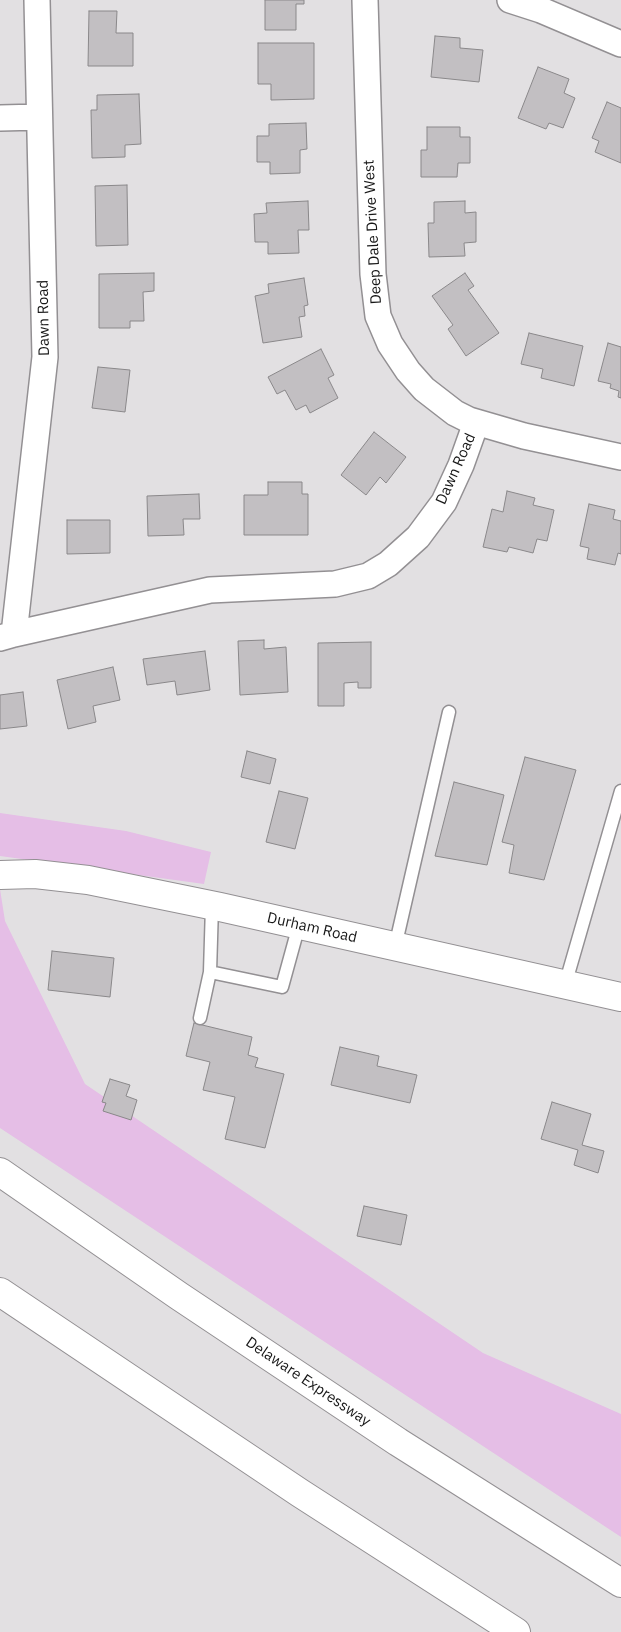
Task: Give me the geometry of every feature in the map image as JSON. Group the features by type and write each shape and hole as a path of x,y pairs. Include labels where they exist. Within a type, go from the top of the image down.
{"main road":[{"name":"Durham Road","path":"0,875 35,874 88,880 621,997"},
{"name":"Delaware Expressway","path":"0,1172 179,1296 398,1442 621,1583"},
{"path":"0,1292 284,1482 516,1632"}],"street":[{"name":"Dawn Road","path":"37,0 45,357 7,636 210,590 335,584 368,576 388,564 418,537 444,502 462,465 476,423"},
{"name":"Deep Dale Drive West","path":"365,0 373,274 378,316 390,344 408,371 424,388 455,413 476,423 621,457"},
{"path":"510,0 542,10 621,44"},
{"path":"0,118 39,117"}],"lane":[{"path":"395,946 449,712"},
{"path":"566,985 621,791"},
{"path":"200,1018 210,972 212,906"},
{"path":"210,972 282,987 299,925"}],"shaded area":[{"path":"0,813 126,831 211,852 204,884 0,856"},
{"path":"0,889 5,921 85,1084 483,1353 621,1414 621,1537 0,1128"}],"building":[{"path":"265,0 304,0 304,4 296,4 296,30 265,30"},
{"path":"89,11 117,11 116,33 133,33 133,66 88,66"},
{"path":"435,36 460,38 460,48 483,50 479,82 431,77"},
{"path":"258,43 314,43 314,99 271,100 271,84 258,84"},
{"path":"538,67 569,79 564,93 575,98 563,128 549,123 546,129 518,118"},
{"path":"139,94 141,144 125,145 125,157 92,158 91,110 97,110 97,95"},
{"path":"607,102 621,108 621,163 595,152 599,141 592,138"},
{"path":"306,123 307,149 300,150 300,173 270,174 270,162 257,162 257,136 269,136 269,124"},
{"path":"427,127 460,127 460,137 470,137 470,163 458,163 457,177 421,177 421,150 427,150"},
{"path":"127,185 128,245 96,246 95,186"},
{"path":"308,201 309,230 298,230 299,253 268,254 268,242 255,242 254,214 267,213 266,203"},
{"path":"465,201 465,213 476,212 476,242 464,243 465,256 429,257 428,223 434,223 434,202"},
{"path":"154,273 154,291 143,292 144,321 130,321 130,328 99,328 99,274"},
{"path":"465,273 474,286 468,290 499,333 466,356 448,329 453,325 432,296"},
{"path":"304,278 308,305 304,306 305,316 299,317 302,337 263,343 255,296 269,293 268,284"},
{"path":"529,333 583,346 574,386 541,378 543,369 521,364"},
{"path":"608,343 621,347 621,398 618,397 619,391 610,388 611,384 598,381"},
{"path":"321,349 334,375 328,378 338,398 310,413 306,405 296,410 285,390 277,394 268,377"},
{"path":"98,367 130,370 125,412 92,408"},
{"path":"374,432 406,457 386,483 380,477 366,495 341,475"},
{"path":"268,482 302,482 302,494 308,494 308,535 244,535 244,495 268,495"},
{"path":"507,491 535,498 533,505 554,510 547,541 537,539 533,553 509,547 507,552 483,547 492,509 503,512"},
{"path":"199,494 200,519 183,519 184,535 148,536 147,496"},
{"path":"589,504 615,510 613,519 621,521 621,554 618,553 615,565 587,559 589,548 580,546"},
{"path":"67,520 110,520 110,553 67,554"},
{"path":"264,640 264,649 286,647 288,692 240,695 238,641"},
{"path":"371,642 371,688 358,688 358,682 344,683 344,706 318,706 318,643"},
{"path":"205,651 210,690 177,695 175,681 147,685 143,659"},
{"path":"113,667 120,700 93,706 96,722 68,729 57,680"},
{"path":"23,692 27,726 0,729 0,695"},
{"path":"247,751 276,759 270,784 241,777"},
{"path":"525,757 576,770 544,880 509,873 514,845 502,842"},
{"path":"454,782 504,795 487,865 435,856"},
{"path":"279,791 308,798 295,849 266,842"},
{"path":"52,951 114,958 110,997 48,990"},
{"path":"194,1023 252,1037 248,1055 258,1058 255,1067 284,1074 265,1148 225,1139 235,1097 203,1090 210,1062 186,1056"},
{"path":"340,1047 379,1056 377,1066 417,1075 410,1103 331,1085"},
{"path":"110,1079 130,1085 126,1096 137,1100 131,1120 103,1111 106,1103 102,1102"},
{"path":"552,1102 591,1114 582,1145 604,1151 598,1173 574,1165 578,1150 541,1139"},
{"path":"364,1206 407,1215 401,1245 357,1236"}]}
